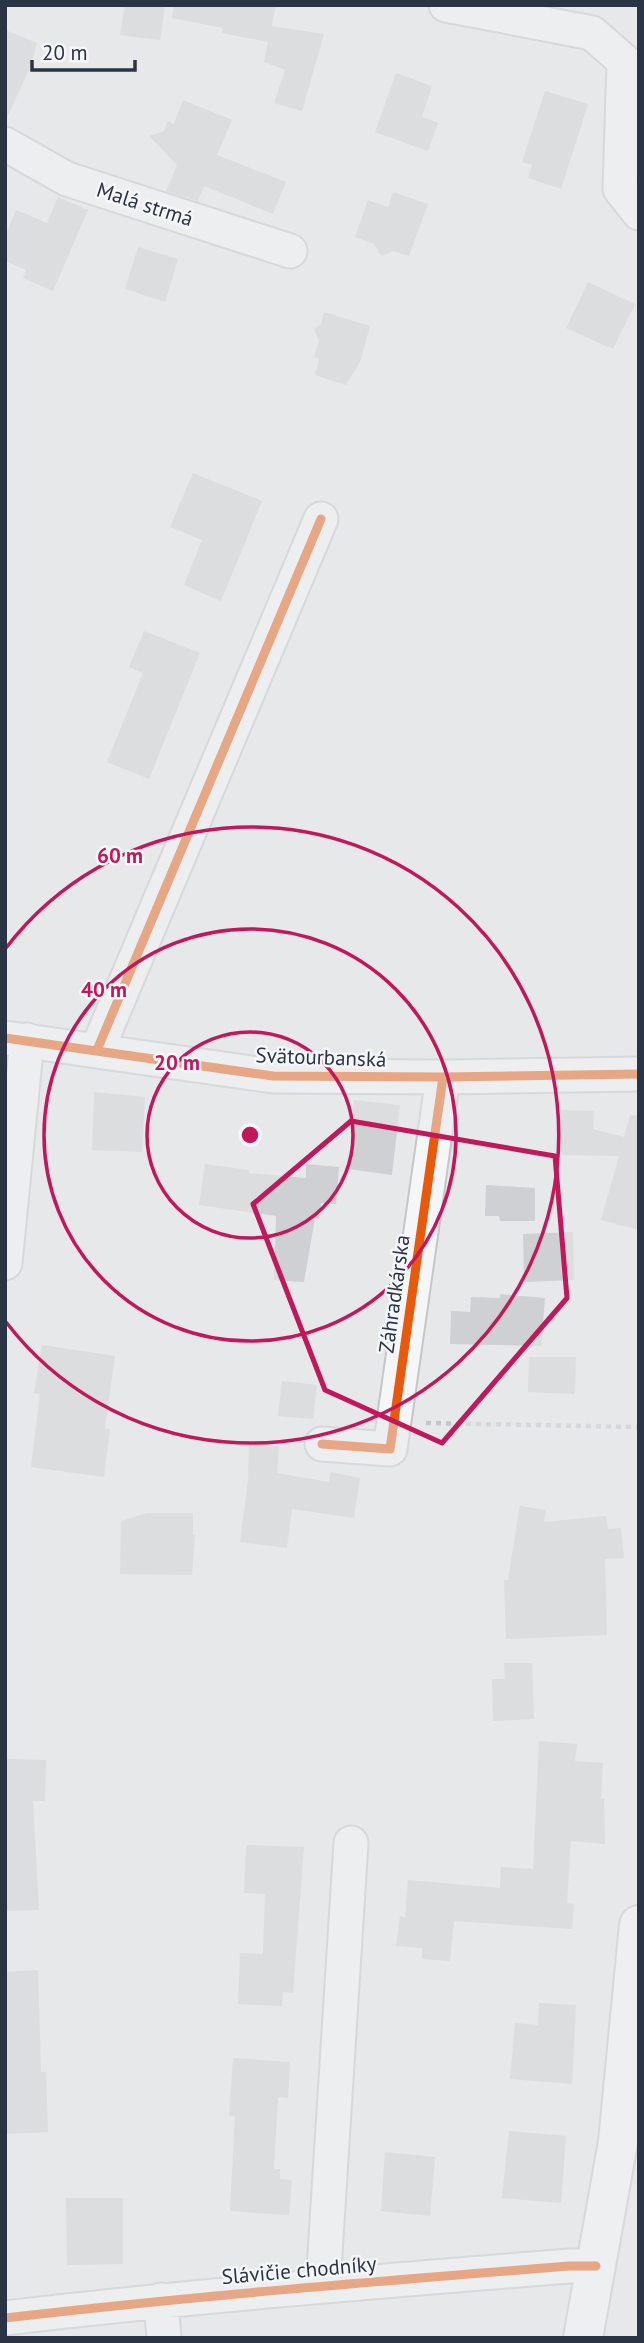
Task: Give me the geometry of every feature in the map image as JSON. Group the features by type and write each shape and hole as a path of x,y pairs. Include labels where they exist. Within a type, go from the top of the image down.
{"street":[{"path":"446,5 592,33 624,61 620,189 639,213"},
{"name":"Malá strmá","path":"5,144 67,179 290,251"},
{"path":"97,1051 321,519"},
{"path":"5,1263 16,1039"},
{"name":"Svätourbanská","path":"16,1039 274,1076 443,1077 639,1073"},
{"name":"Záhradkárska","path":"322,1444 390,1449 443,1077"},
{"name":"Slávičie chodníky","path":"323,2285 351,1843"},
{"path":"583,2338 618,2142 638,1944"},
{"name":"Slávičie chodníky","path":"5,2318 323,2285 596,2266"},
{"path":"161,2300 164,2338"}],"path":[{"path":"393,1422 639,1427"}],"highlighted area":[{"path":"351,1121 555,1156 567,1298 442,1443 325,1390 253,1204"}],"building":[{"path":"125,5 165,5 160,40 120,35"},
{"path":"174,5 276,5 268,42 222,33 223,28 172,18"},
{"path":"271,26 324,34 302,111 274,103 285,70 264,62"},
{"path":"5,30 37,43 31,65 5,122"},
{"path":"396,73 432,86 422,117 438,123 428,151 375,132"},
{"path":"545,91 588,104 561,189 528,178 532,165 522,162"},
{"path":"183,100 232,120 217,155 286,182 273,214 204,186 198,201 166,191 177,165 149,136 164,131 168,121 174,124"},
{"path":"393,192 428,204 409,256 393,251 381,256 374,244 355,237 368,200 388,207"},
{"path":"58,197 88,210 53,291 23,278 26,270 5,261 5,237 16,210 47,223"},
{"path":"138,247 178,259 165,302 125,289"},
{"path":"588,282 635,304 613,349 566,328"},
{"path":"324,312 370,326 360,362 346,385 315,375 319,359 314,357 319,341 314,329 321,324"},
{"path":"193,473 262,501 221,601 184,585 202,540 170,527"},
{"path":"144,631 200,653 149,779 107,762 143,673 129,667"},
{"path":"94,1092 145,1097 142,1152 92,1150"},
{"path":"354,1100 400,1105 392,1175 349,1169"},
{"path":"558,1110 594,1111 593,1129 624,1137 630,1115 639,1116 639,1230 601,1220 619,1156 557,1155"},
{"path":"205,1164 249,1170 249,1173 306,1178 306,1164 339,1167 336,1204 321,1203 319,1219 315,1218 304,1282 274,1280 276,1216 199,1205"},
{"path":"486,1185 535,1188 535,1221 500,1221 499,1216 485,1216"},
{"path":"573,1232 574,1280 524,1282 523,1234"},
{"path":"500,1294 545,1298 541,1346 450,1344 451,1311 470,1312 471,1297 500,1298"},
{"path":"42,1345 115,1356 105,1428 110,1429 104,1477 31,1467 40,1394 34,1393"},
{"path":"529,1357 576,1357 575,1394 528,1392"},
{"path":"282,1381 317,1385 313,1419 278,1416"},
{"path":"249,1445 279,1446 277,1473 329,1482 331,1472 360,1478 354,1518 292,1509 287,1548 240,1542 248,1481"},
{"path":"520,1506 546,1510 544,1522 606,1516 608,1529 621,1528 624,1558 605,1559 607,1635 506,1639 504,1580 508,1580"},
{"path":"148,1513 193,1513 195,1535 192,1575 120,1574 121,1521"},
{"path":"504,1663 532,1663 534,1719 493,1721 492,1679 505,1679"},
{"path":"539,1741 577,1744 575,1761 603,1763 601,1799 604,1799 605,1844 571,1841 567,1903 574,1904 572,1929 454,1921 450,1961 422,1959 422,1948 396,1946 400,1916 405,1917 408,1880 500,1888 501,1867 533,1869"},
{"path":"5,1759 46,1760 45,1801 33,1801 39,1910 5,1911"},
{"path":"246,1845 304,1847 293,1993 283,1992 282,2006 238,2004 240,1953 263,1954 265,1894 244,1893"},
{"path":"38,1970 41,2072 46,2072 48,2132 5,2134 5,1972"},
{"path":"539,2003 576,2005 572,2084 510,2079 515,2023 538,2025"},
{"path":"233,2058 290,2062 288,2098 278,2097 274,2169 280,2169 280,2179 292,2180 289,2215 230,2211 235,2116 229,2116"},
{"path":"509,2131 566,2136 561,2203 502,2198"},
{"path":"385,2152 435,2157 430,2216 381,2211"},
{"path":"66,2198 123,2198 123,2264 67,2265"}],"cycle path":[{"path":"97,1050 321,519"},
{"path":"5,1038 273,1076 639,1074"},
{"path":"322,1444 390,1449 443,1077"},
{"path":"5,2318 287,2289 596,2266"}]}
